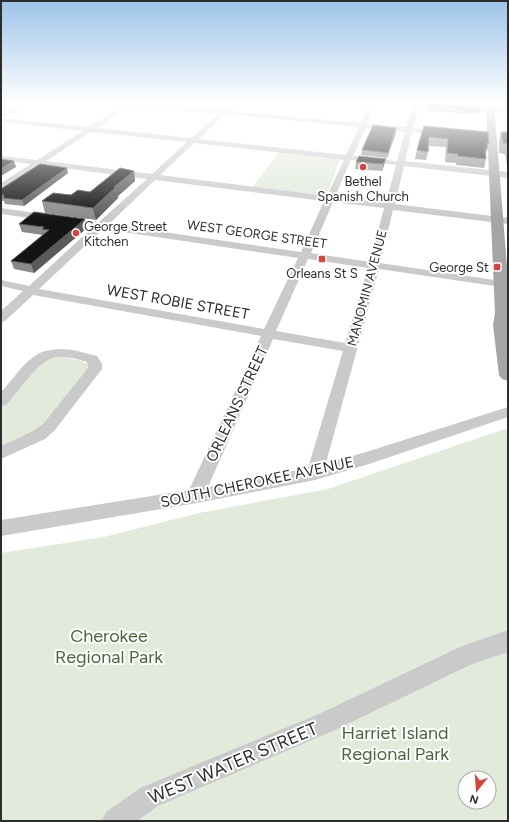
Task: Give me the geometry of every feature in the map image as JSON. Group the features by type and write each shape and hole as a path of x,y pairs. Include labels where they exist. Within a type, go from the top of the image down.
{"main road":[{"path":"492,142 495,173 503,220 505,318 501,324 508,375"}],"street":[{"path":"1,187 69,142"},
{"path":"1,318 192,142"},
{"path":"207,142 508,175"},
{"name":"ORLEANS STREET","path":"195,496 356,142"},
{"name":"MANOMIN AVENUE","path":"315,472 374,266 407,142"},
{"path":"1,158 503,220"},
{"name":"WEST GEORGE STREET","path":"1,211 504,284"},
{"name":"WEST ROBIE STREET","path":"1,283 23,287 40,294 350,348"},
{"path":"1,401 42,356 57,352 65,352 92,359 95,364 95,369 49,427 39,435 1,453"},
{"name":"SOUTH CHEROKEE AVENUE","path":"1,528 195,496 315,472 363,460 508,412"},
{"name":"WEST WATER STREET","path":"115,821 149,797 327,722 468,655 508,642"}],"green space":[{"path":"278,153 340,159 327,195 322,196 252,188"},
{"path":"59,356 82,361 87,364 88,370 44,426 1,446 1,407 8,402 31,374 44,362"},
{"name":"Cherokee Regional Park","path":"508,428 508,821 1,821 1,553 104,537 199,513 328,489"}],"building":[{"path":"365,142 391,142 388,153 362,150"},
{"path":"419,142 429,142 428,152 417,150"},
{"path":"448,142 489,142 489,144 487,143 487,149 485,149 486,159 458,156 458,154 447,153"},
{"path":"359,156 386,159 383,164 356,162"},
{"path":"1,159 14,161 1,169"},
{"path":"40,164 67,168 22,200 3,198 4,195 1,195 1,189"},
{"path":"120,168 134,171 114,187 116,187 93,208 42,201 53,193 71,195 78,190 90,192"},
{"path":"34,212 85,219 31,264 11,261 49,230 42,229 44,227 19,224"}],"place":[{"name":"Bethel Spanish Church","path":"363,167"},
{"name":"George Street Kitchen","path":"76,233"},
{"name":"Orleans St S","path":"322,259"},
{"name":"George St","path":"497,267"}],"park label":[{"name":"Harriet Island Regional Park","path":"395,743"}]}
